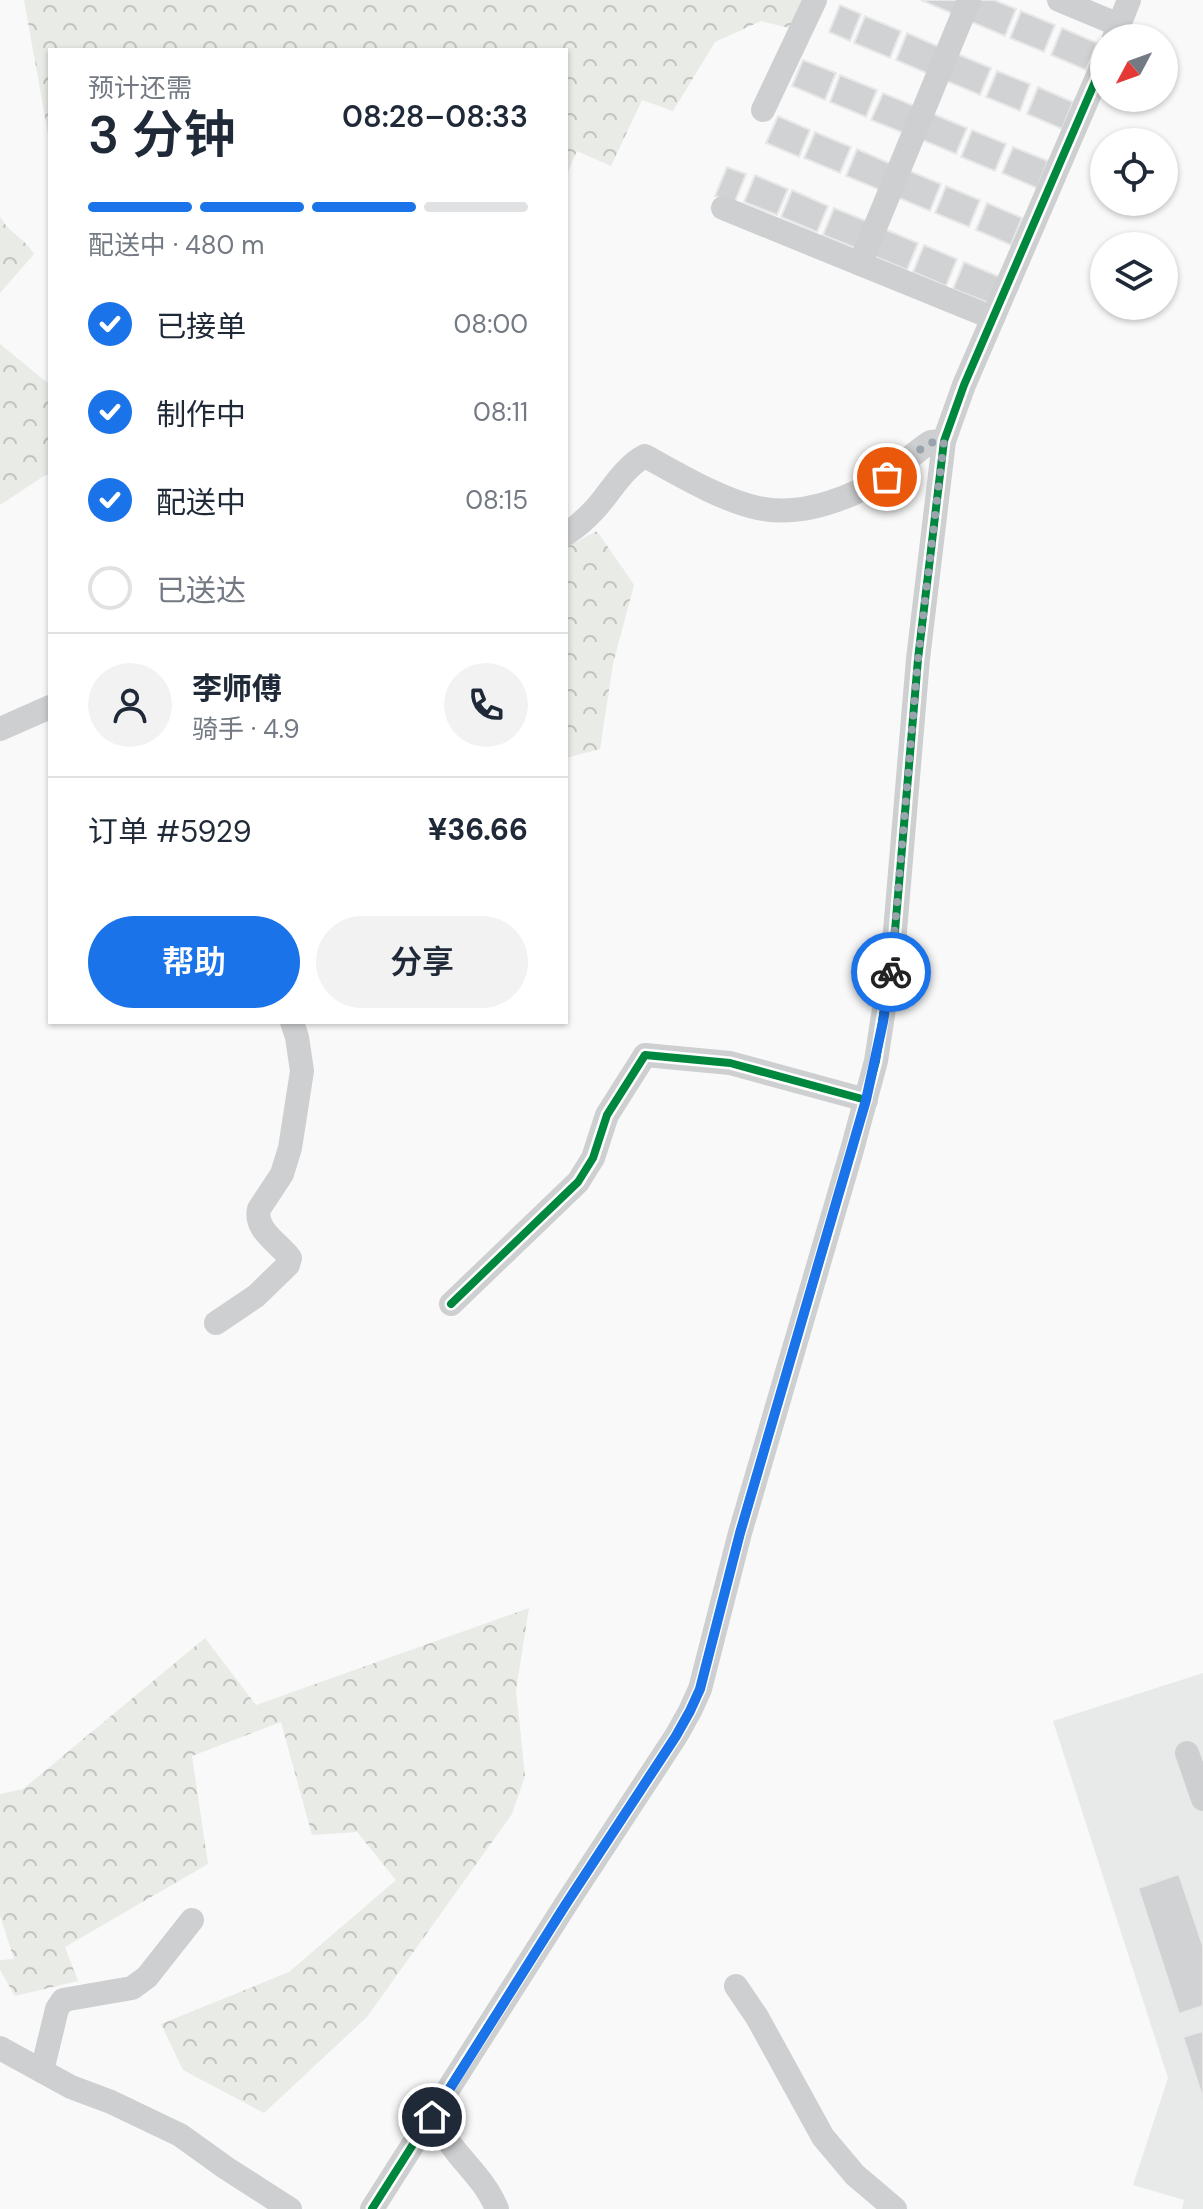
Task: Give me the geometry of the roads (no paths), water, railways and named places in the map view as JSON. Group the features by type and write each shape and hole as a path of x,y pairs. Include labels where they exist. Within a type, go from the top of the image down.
{"street":[{"path":"763,110 815,0"},
{"path":"860,264 969,0"},
{"path":"1059,0 1103,24"},
{"path":"1119,24 1129,0"},
{"path":"372,2209 690,1711 700,1689 740,1533 866,1100 883,1022 893,957 918,659 944,441 964,385 1090,93"},
{"path":"723,208 993,318"},
{"path":"568,532 587,518 621,478 645,456 701,486 744,504 790,510 845,498 887,477 928,443 944,441"},
{"path":"0,729 48,708"},
{"path":"216,1323 256,1296 288,1265 290,1258 267,1233 257,1216 282,1174 290,1148 302,1071 293,1024"},
{"path":"451,1304 578,1182 593,1158 607,1115 645,1055 730,1063 866,1100"},
{"path":"1187,1753 1203,1799"},
{"path":"42,2071 57,2009 63,2000 132,1988 147,1977 192,1920"},
{"path":"736,1986 757,2017 823,2137 855,2175 895,2209"},
{"path":"0,2048 71,2087 180,2135 290,2209"},
{"path":"432,2117 482,2181 497,2209"}]}
